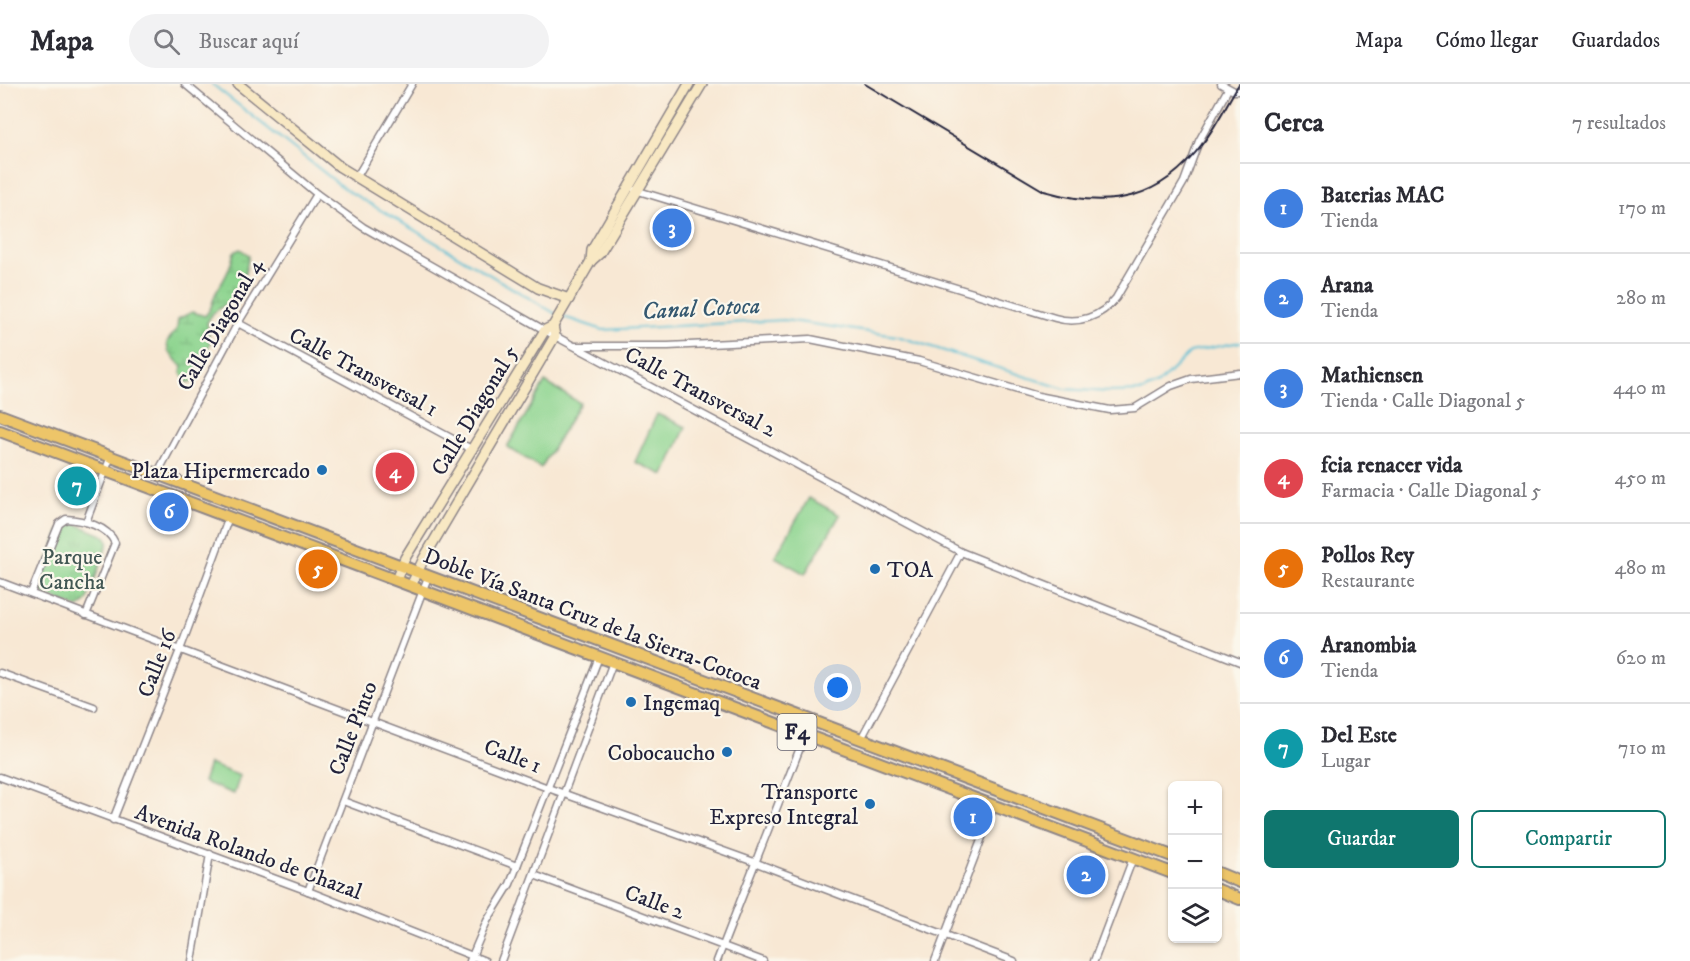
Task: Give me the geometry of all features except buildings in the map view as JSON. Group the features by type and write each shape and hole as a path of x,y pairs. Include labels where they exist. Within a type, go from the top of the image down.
{"highway":[{"name":"Doble Vía Santa Cruz de la Sierra-Cotoca","path":"0,415 1168,854"},
{"name":"F4","path":"0,431 228,517"},
{"name":"Doble Vía Santa Cruz de la Sierra-Cotoca","path":"228,517 1168,871"},
{"path":"1222,875 1240,882"},
{"path":"1222,892 1240,899"}],"street":[{"name":"Calle Transversal 2","path":"185,84 317,194 393,246 552,329 576,346 961,552 1240,662"},
{"path":"238,84 356,178 538,288 569,299"},
{"path":"356,178 412,84"},
{"name":"Calle Diagonal 5","path":"591,261 592,250 627,186 689,84"},
{"name":"Calle Diagonal 5","path":"417,588 416,573 552,329 591,261 600,253 639,191 702,84"},
{"path":"1221,84 1228,89 1240,91"},
{"path":"627,186 1055,318 1077,321 1107,309 1116,298 1184,182 1199,141 1228,89"},
{"path":"669,117 678,123"},
{"name":"Calle Diagonal 4","path":"158,474 238,323 317,194"},
{"name":"Calle Transversal 1","path":"238,323 473,450"},
{"name":"Calle Diagonal 5","path":"396,580 401,567 473,450 552,329"},
{"path":"576,346 669,346 810,339 908,359 1038,396 1110,410 1135,408 1171,386 1191,379 1240,373"},
{"path":"87,522 111,456"},
{"name":"Calle 16","path":"113,820 180,650 228,517"},
{"path":"31,593 59,524 66,519 87,522 112,537 115,543 86,615"},
{"path":"861,740 961,552"},
{"name":"Calle Pinto","path":"308,891 374,722 417,588 428,577"},
{"name":"Calle 1","path":"0,582 1014,961"},
{"path":"471,959 487,921 510,884 518,866 599,657"},
{"path":"501,961 613,662"},
{"path":"0,673 94,707"},
{"path":"717,961 805,735"},
{"name":"Avenida Rolando de Chazal","path":"0,777 308,891 471,959 485,961"},
{"path":"343,801 518,866"},
{"path":"935,961 994,806"},
{"path":"192,961 210,854"},
{"path":"1094,961 1133,858"},
{"name":"Calle 2","path":"534,875 763,961"}],"green space":[{"path":"240,249 249,255 243,283 235,297 212,314 207,323 210,343 192,382 187,382 181,373 182,367 168,351 167,342 177,329 178,319 192,312 205,316 212,306 234,252"},
{"path":"545,382 580,403 541,468 507,447"},
{"path":"657,414 686,427 664,475 635,462"},
{"path":"809,498 840,515 805,574 775,557"},
{"name":"Parque Cancha","path":"71,522 105,536 108,542 87,601 78,608 41,593 38,587 62,525"},
{"path":"209,764 240,776 234,794 203,782"}],"waterway":[{"name":"Canal Cotoca","path":"212,84 345,189 556,314"},
{"name":"Canal Cotoca","path":"561,316 603,330 784,320 897,336 1065,389 1108,392 1143,391 1158,384 1190,352 1240,342"}],"railway":[{"path":"865,84 1044,191 1091,200 1132,196 1170,177 1203,143 1239,84"}],"place":[{"name":"Mathiensen","path":"672,228"},
{"name":"Plaza Hipermercado","path":"322,470"},
{"name":"fcia renacer vida","path":"395,472"},
{"name":"Del Este","path":"77,486"},
{"name":"Aranombia","path":"169,512"},
{"name":"Pollos Rey","path":"318,569"},
{"name":"TOA","path":"875,569"},
{"name":"Ingemaq","path":"631,702"},
{"name":"Cobocaucho","path":"727,752"},
{"name":"Transporte Expreso Integral","path":"870,804"},
{"name":"Baterias MAC","path":"973,817"},
{"name":"Arana","path":"1086,875"}]}
